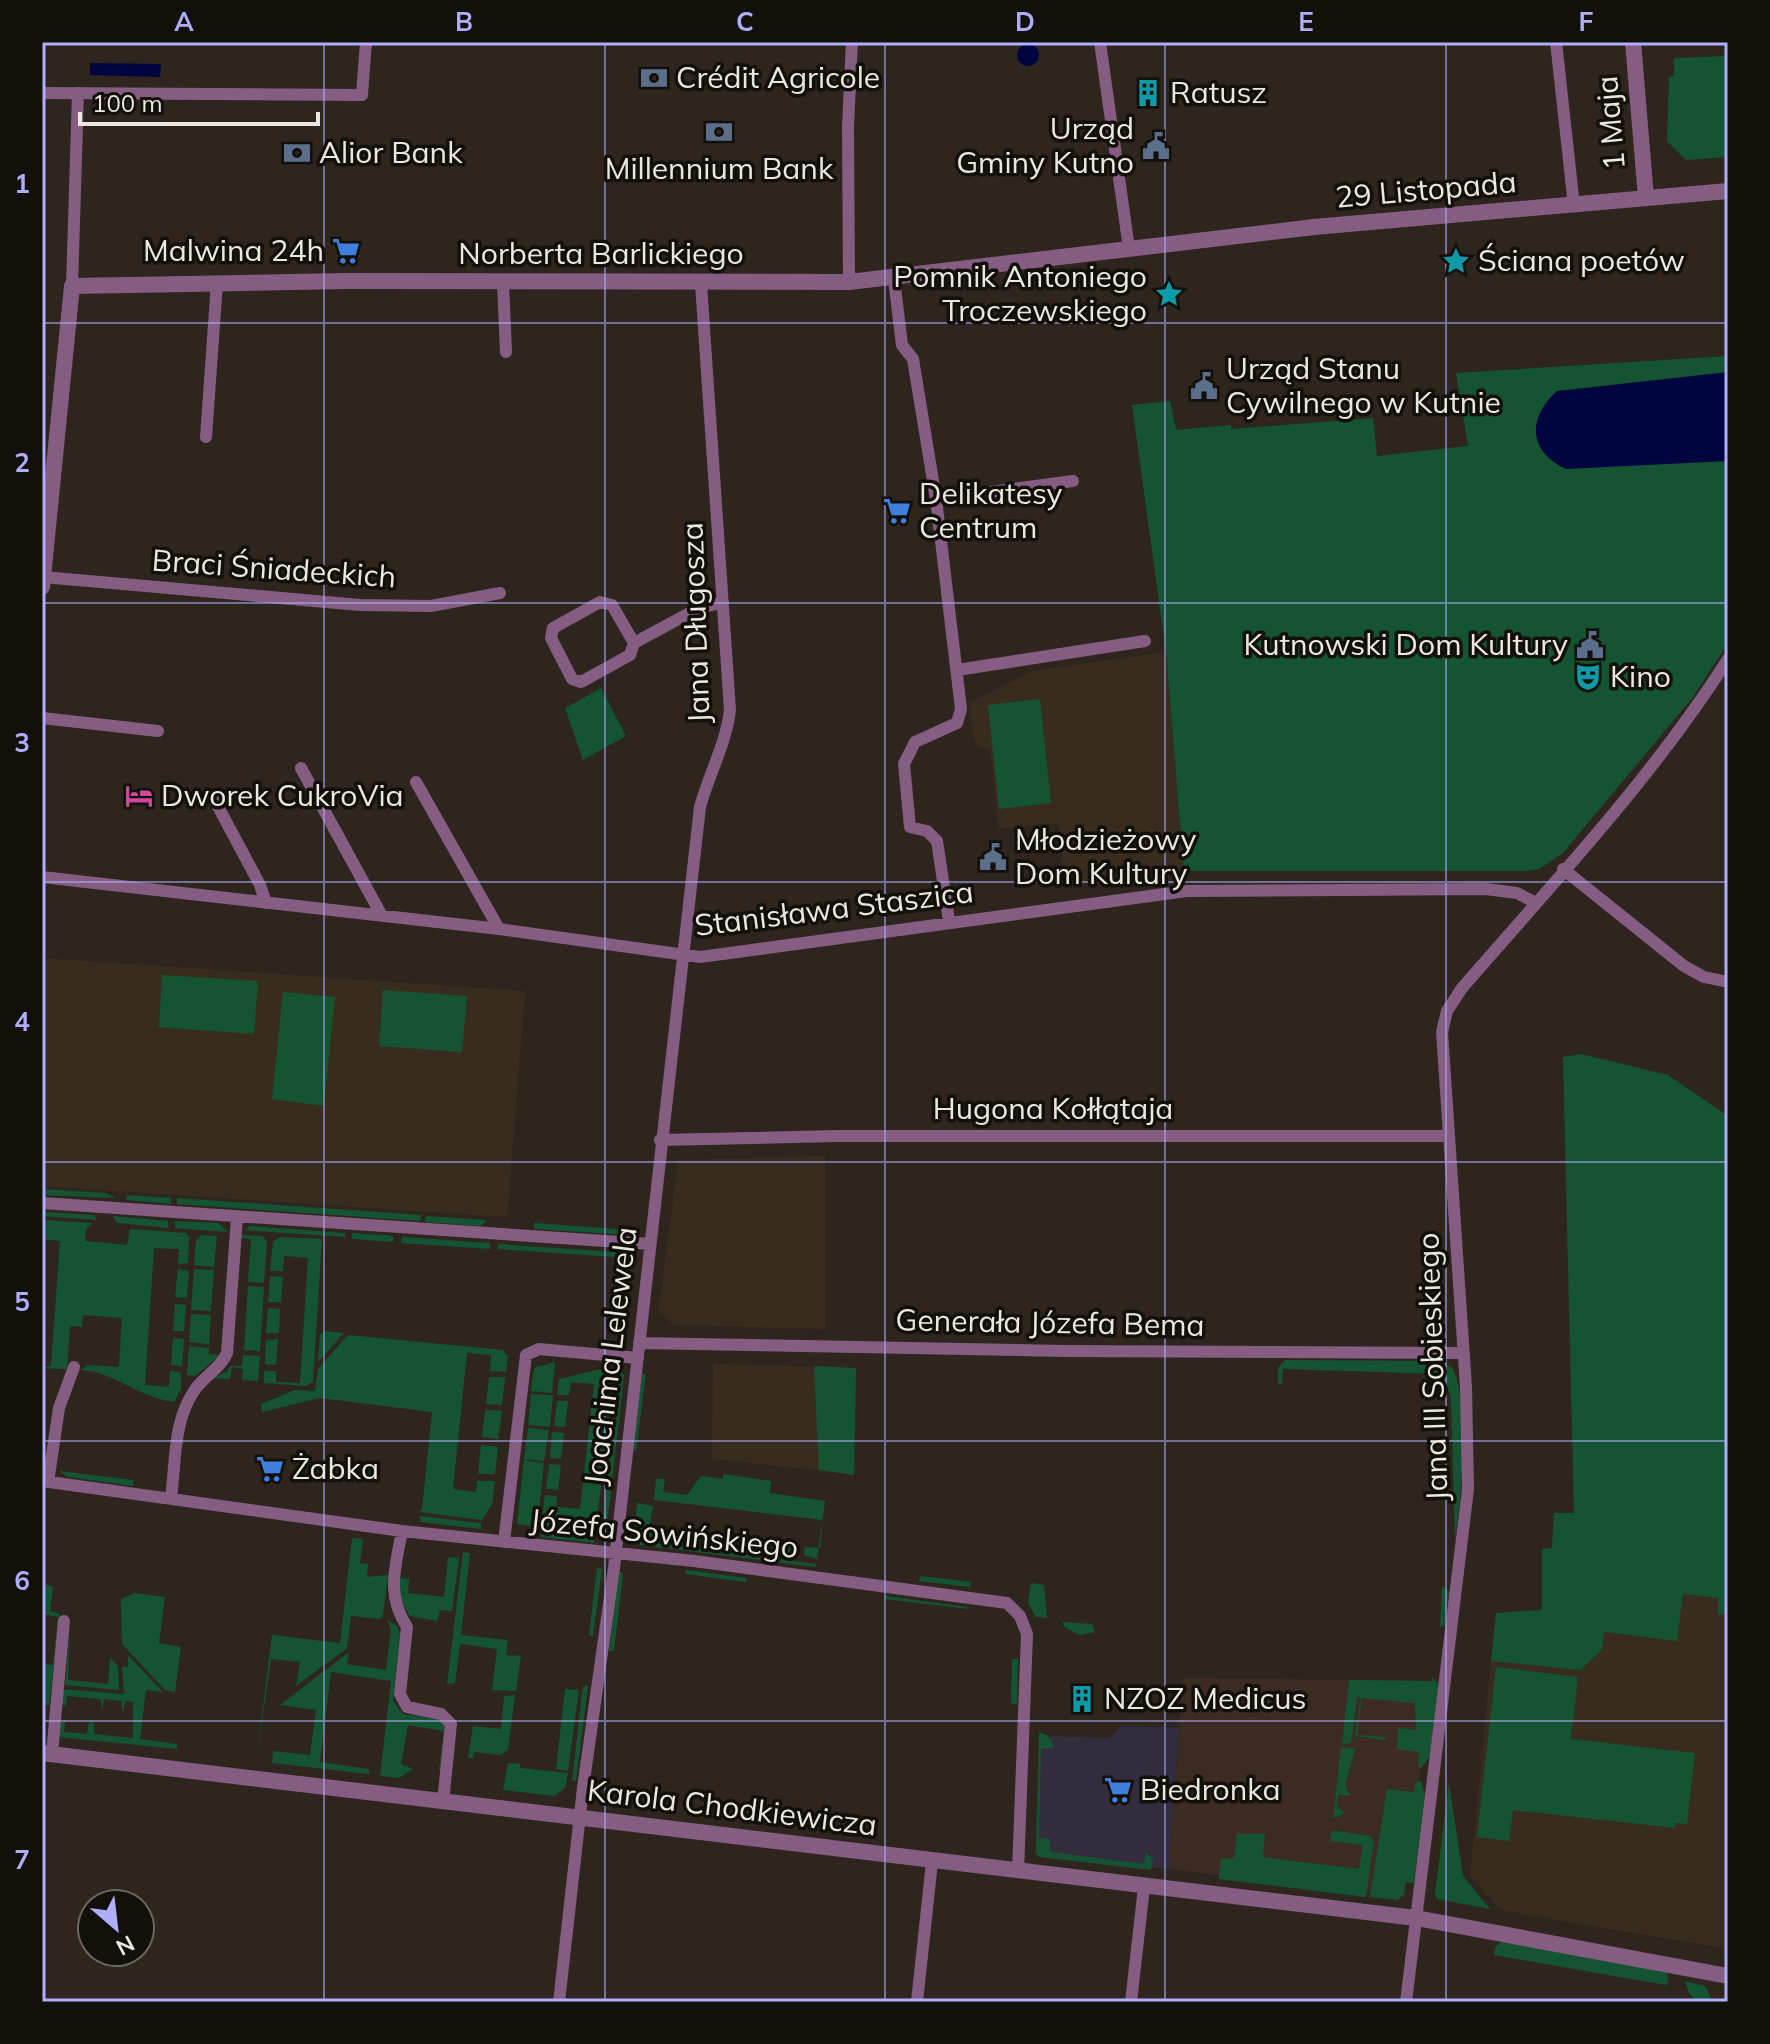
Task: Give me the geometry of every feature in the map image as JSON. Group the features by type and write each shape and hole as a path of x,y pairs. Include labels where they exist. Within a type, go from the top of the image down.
{"street":[{"path":"42,93 362,95 366,42"},
{"path":"849,282 848,126 852,42"},
{"path":"1100,42 1129,249"},
{"path":"1556,42 1574,206"},
{"name":"1 Maja","path":"1633,42 1646,198"},
{"path":"42,587 47,483 72,286 78,93"},
{"name":"29 Listopada","path":"1129,249 1343,224 1728,191"},
{"name":"Norberta Barlickiego","path":"72,286 217,282 849,282 1129,249"},
{"path":"894,279 902,345 913,359 936,499 961,709 957,723 915,742 904,764 910,827 927,831 937,841 949,921"},
{"path":"206,437 217,282"},
{"path":"503,283 506,352"},
{"name":"Jana Długosza","path":"684,954 700,807 714,761 727,736 730,710 701,284"},
{"path":"936,499 1073,481"},
{"name":"Braci Śniadeckich","path":"43,577 360,605 431,606 500,593"},
{"path":"634,643 612,605 600,602 553,628 551,638 572,679 581,682 630,655 634,643 697,609 723,602"},
{"path":"957,670 1145,641"},
{"name":"Jana III Sobieskiego","path":"1406,2002 1468,1489 1466,1387 1461,1353 1442,1032 1447,1011 1462,988 1700,703 1728,659"},
{"path":"42,718 158,731"},
{"path":"301,768 382,916"},
{"path":"416,782 499,929"},
{"path":"214,799 260,885 266,903"},
{"path":"1563,869 1684,966 1704,977 1728,982"},
{"name":"Stanisława Staszica","path":"42,877 499,929 700,957 1187,891 1486,889 1517,893 1536,903"},
{"name":"Joachima Lelewela","path":"559,2002 615,1553 660,1140 684,954"},
{"name":"Hugona Kołłątaja","path":"660,1140 837,1136 1447,1136"},
{"path":"42,1203 650,1244"},
{"path":"171,1497 181,1413 207,1373 220,1364 227,1353 237,1218"},
{"name":"Generała Józefa Bema","path":"639,1343 1461,1353"},
{"path":"504,1542 526,1355 539,1349 638,1358"},
{"path":"45,1481 59,1408 74,1367"},
{"name":"Józefa Sowińskiego","path":"45,1481 402,1531 615,1553 1011,1606 1027,1634 1018,1871"},
{"path":"402,1531 393,1597 395,1611 407,1627 400,1694 411,1709 441,1714 451,1724 453,1733 443,1802"},
{"path":"47,1753 64,1621"},
{"name":"Karola Chodkiewicza","path":"47,1753 1416,1918 1728,1976"},
{"path":"917,2002 932,1862"},
{"path":"1131,2002 1144,1887"}],"shaded area":[{"path":"1028,44 1036,47 1039,55 1036,63 1028,66 1020,63 1017,55 1020,47"},
{"path":"90,63 161,64 160,77 90,75"},
{"path":"1728,372 1728,461 1566,469 1553,462 1539,444 1536,433 1540,412 1557,391"},
{"path":"1166,652 1184,871 1065,886 1058,823 999,829 990,749 980,748 973,736 969,703 1032,671"},
{"path":"42,958 525,991 507,1217 42,1186"},
{"path":"825,1156 825,1329 674,1325 659,1311 678,1160"},
{"path":"713,1364 856,1368 835,1472 712,1459"},
{"path":"1574,1505 1728,1509 1728,1949 1501,1910 1470,1876 1496,1613 1542,1610 1542,1549 1552,1548 1554,1513 1574,1513"},
{"path":"1183,1678 1432,1681 1404,1898 1169,1869"},
{"path":"1121,1726 1179,1728 1169,1869 1037,1853 1040,1747 1052,1736 1109,1738"}],"green space":[{"path":"1728,56 1728,157 1686,160 1667,141 1669,77 1674,76 1674,58"},
{"path":"1728,356 1728,643 1693,697 1562,854 1539,869 1525,871 1184,871 1166,652 1132,405 1170,401 1176,430 1373,418 1377,456 1468,446 1456,373"},
{"path":"601,688 626,736 583,760 565,708"},
{"path":"1040,699 1051,803 999,809 988,705"},
{"path":"162,975 258,981 254,1034 159,1027"},
{"path":"383,990 467,996 462,1052 379,1046"},
{"path":"283,992 335,997 324,1106 272,1099"},
{"path":"1581,1054 1668,1075 1728,1116 1728,1613 1718,1615 1718,1598 1683,1594 1677,1641 1604,1632 1602,1650 1580,1670 1491,1661 1496,1613 1542,1610 1542,1549 1552,1548 1554,1513 1574,1513 1563,1057"},
{"path":"42,1189 105,1193 117,1198 42,1195"},
{"path":"127,1195 171,1198 171,1204 126,1200"},
{"path":"177,1198 421,1215 420,1221 177,1204"},
{"path":"42,1212 95,1215 96,1220 42,1216"},
{"path":"113,1216 168,1221 168,1228 117,1223"},
{"path":"426,1216 487,1220 481,1226 425,1222"},
{"path":"42,1220 92,1223 86,1230 85,1241 127,1245 130,1229 186,1233 189,1237 188,1263 178,1264 179,1249 154,1248 145,1385 169,1387 170,1371 181,1372 181,1389 174,1402 150,1396 105,1375 81,1370 88,1365 119,1367 122,1318 83,1315 82,1327 70,1326 67,1369 42,1368 51,1366 60,1241 42,1239"},
{"path":"175,1221 218,1223 228,1232 175,1228"},
{"path":"534,1223 631,1230 630,1235 534,1229"},
{"path":"251,1226 345,1233 345,1237 244,1230"},
{"path":"352,1233 393,1236 393,1242 352,1239"},
{"path":"201,1235 217,1236 214,1267 194,1265 196,1241"},
{"path":"241,1235 262,1236 267,1241 264,1283 248,1282 251,1239 240,1238"},
{"path":"280,1237 322,1239 313,1381 306,1386 264,1383 264,1371 276,1371 276,1382 300,1383 308,1258 284,1256 283,1271 270,1271 273,1242"},
{"path":"402,1237 490,1243 490,1249 401,1243"},
{"path":"498,1244 614,1252 629,1265 628,1272 615,1257 498,1249"},
{"path":"178,1269 189,1271 187,1298 175,1297"},
{"path":"194,1269 214,1270 211,1311 191,1310"},
{"path":"270,1276 283,1277 281,1302 268,1302"},
{"path":"248,1286 264,1287 260,1351 244,1350"},
{"path":"175,1304 186,1305 184,1331 173,1331"},
{"path":"268,1308 280,1309 279,1333 266,1333"},
{"path":"191,1314 211,1315 209,1344 189,1342"},
{"path":"324,1331 344,1333 318,1362 320,1335"},
{"path":"348,1335 503,1350 508,1357 506,1372 490,1371 491,1355 467,1353 453,1489 476,1492 477,1481 495,1481 492,1504 482,1520 419,1512 422,1509 432,1412 320,1398 262,1412 261,1404 295,1390 315,1391 318,1369"},
{"path":"173,1338 184,1339 182,1366 171,1365"},
{"path":"278,1339 276,1365 265,1364 266,1340"},
{"path":"189,1346 209,1348 209,1354 220,1355 195,1376 187,1375"},
{"path":"243,1355 260,1356 258,1381 242,1380 243,1369 232,1367 230,1379 212,1378 227,1372 230,1366 242,1366"},
{"path":"1285,1360 1436,1361 1452,1367 1458,1383 1463,1426 1462,1476 1455,1539 1451,1398 1443,1374 1283,1369 1282,1384 1278,1384 1278,1368"},
{"path":"555,1362 552,1393 531,1391 534,1368"},
{"path":"814,1366 856,1368 854,1475 819,1470"},
{"path":"606,1368 615,1370 597,1521 583,1533 541,1528 545,1495 557,1496 556,1507 580,1509 594,1384 571,1382 569,1395 557,1395 559,1379"},
{"path":"620,1368 624,1376 607,1525 602,1525"},
{"path":"642,1374 646,1374 636,1451 633,1449"},
{"path":"489,1377 505,1377 502,1405 486,1404"},
{"path":"531,1394 553,1395 550,1427 528,1425"},
{"path":"557,1401 568,1401 565,1427 554,1426"},
{"path":"485,1410 502,1411 498,1439 482,1437"},
{"path":"528,1428 549,1430 544,1461 524,1459"},
{"path":"552,1432 564,1433 561,1459 550,1458"},
{"path":"481,1445 498,1447 495,1474 478,1474"},
{"path":"524,1460 544,1463 537,1527 517,1524"},
{"path":"549,1464 561,1465 558,1490 546,1489"},
{"path":"59,1471 133,1480 133,1486 68,1477"},
{"path":"723,1474 771,1481 770,1493 825,1501 823,1520 654,1500 656,1479 665,1479 663,1492 687,1495 701,1476 723,1479"},
{"path":"637,1503 653,1506 649,1529 662,1531 659,1538 636,1535"},
{"path":"419,1516 481,1523 481,1529 421,1522"},
{"path":"671,1530 697,1533 696,1541 671,1540"},
{"path":"541,1531 595,1539 594,1543 541,1537"},
{"path":"704,1534 730,1538 730,1545 705,1545"},
{"path":"352,1538 363,1539 360,1563 368,1564 367,1577 388,1575 383,1616 380,1619 351,1616 347,1648 296,1686 300,1662 271,1659 257,1755 272,1635 340,1643"},
{"path":"738,1539 764,1542 764,1550 738,1549"},
{"path":"640,1541 816,1564 816,1567 640,1545"},
{"path":"772,1543 798,1546 797,1554 773,1553"},
{"path":"805,1547 818,1548 817,1559 804,1555"},
{"path":"463,1552 470,1553 461,1635 508,1640 506,1655 521,1656 516,1691 492,1690 497,1649 460,1644 455,1683 447,1684"},
{"path":"448,1557 459,1558 452,1611 440,1610 437,1621 410,1616 399,1598 400,1578 409,1579 408,1593 444,1597"},
{"path":"597,1568 602,1569 593,1636 589,1635"},
{"path":"686,1570 746,1578 746,1582 685,1574"},
{"path":"619,1571 623,1574 614,1651 609,1651"},
{"path":"920,1576 971,1582 970,1587 919,1581"},
{"path":"42,1583 53,1587 50,1611 60,1614 49,1706 43,1704 42,1664 53,1665 58,1617 42,1614"},
{"path":"1031,1583 1044,1585 1047,1618 1036,1617 1028,1603"},
{"path":"1442,1586 1449,1591 1445,1625 1440,1627"},
{"path":"135,1593 165,1597 159,1643 181,1647 175,1692 165,1690 122,1644 121,1599"},
{"path":"885,1596 968,1607 968,1609 884,1599"},
{"path":"387,1620 397,1626 400,1635 393,1701 403,1714 436,1719 446,1724 442,1772 439,1770 444,1731 408,1725 401,1764 413,1769 399,1778 380,1776 391,1681 331,1672 320,1762 369,1769 369,1774 272,1763 273,1751 310,1755 316,1710 280,1705 349,1652 347,1664 386,1670 391,1629"},
{"path":"1063,1622 1092,1624 1095,1632 1080,1635 1064,1627"},
{"path":"70,1631 68,1680 108,1684 110,1658 118,1666 119,1690 65,1685"},
{"path":"128,1655 163,1692 146,1690 140,1739 177,1744 177,1749 58,1737 59,1724 65,1720 64,1732 87,1734 89,1722 94,1723 94,1734 133,1738 133,1702 125,1701 123,1713 121,1701 104,1699 102,1711 101,1699 67,1696 66,1707 61,1702 62,1689 124,1694 122,1667 128,1667"},
{"path":"1012,1659 1018,1659 1017,1705 1011,1703"},
{"path":"1496,1667 1578,1677 1571,1739 1695,1753 1687,1824 1675,1823 1675,1828 1513,1810 1509,1841 1477,1837"},
{"path":"1432,1678 1438,1683 1430,1756 1421,1768 1418,1766 1419,1752 1397,1749 1398,1728 1416,1730 1415,1703 1362,1698 1357,1735 1386,1737 1385,1740 1355,1736 1361,1698 1357,1697 1351,1743 1342,1744 1349,1680 1432,1681"},
{"path":"583,1686 588,1686 576,1781 572,1780"},
{"path":"565,1689 579,1690 568,1771 556,1769"},
{"path":"515,1695 508,1750 500,1755 474,1752 473,1758 468,1758 473,1726 501,1729 504,1696"},
{"path":"1039,1732 1049,1737 1053,1745 1053,1748 1041,1749 1039,1838 1050,1839 1050,1852 1144,1864 1146,1852 1153,1859 1151,1870 1039,1857 1036,1853"},
{"path":"1341,1747 1355,1749 1345,1786 1350,1795 1338,1795 1337,1807 1345,1813 1333,1819"},
{"path":"508,1763 520,1764 520,1768 568,1773 565,1788 554,1796 503,1790"},
{"path":"1421,1781 1425,1795 1414,1883 1405,1882 1404,1894 1398,1900 1370,1897 1387,1789 1414,1792 1416,1782"},
{"path":"1449,1783 1463,1876 1490,1909 1437,1899 1435,1894"},
{"path":"1332,1830 1370,1836 1374,1841 1366,1897 1219,1879 1221,1858 1234,1859 1237,1834 1265,1834 1263,1857 1359,1869 1363,1845 1330,1841"},
{"path":"1502,1942 1667,1972 1668,1982 1666,1985 1494,1955 1495,1947"},
{"path":"1685,1981 1705,1986 1713,2002 1694,1998"}],"place":[{"name":"Crédit Agricole","path":"654,78"},
{"name":"Ratusz","path":"1148,93"},
{"name":"Millennium Bank","path":"719,132"},
{"name":"Urząd Gminy Kutno","path":"1156,146"},
{"name":"Alior Bank","path":"297,153"},
{"name":"Malwina 24h","path":"346,251"},
{"name":"Ściana poetów","path":"1456,261"},
{"name":"Pomnik Antoniego Troczewskiego","path":"1169,294"},
{"name":"Urząd Stanu Cywilnego w Kutnie","path":"1204,386"},
{"name":"Delikatesy Centrum","path":"897,511"},
{"name":"Kutnowski Dom Kultury","path":"1590,645"},
{"name":"Kino","path":"1588,677"},
{"name":"Dworek CukroVia","path":"139,796"},
{"name":"Młodzieżowy Dom Kultury","path":"993,857"},
{"name":"Żabka","path":"270,1469"},
{"name":"NZOZ Medicus","path":"1082,1699"},
{"name":"Biedronka","path":"1118,1790"}]}
